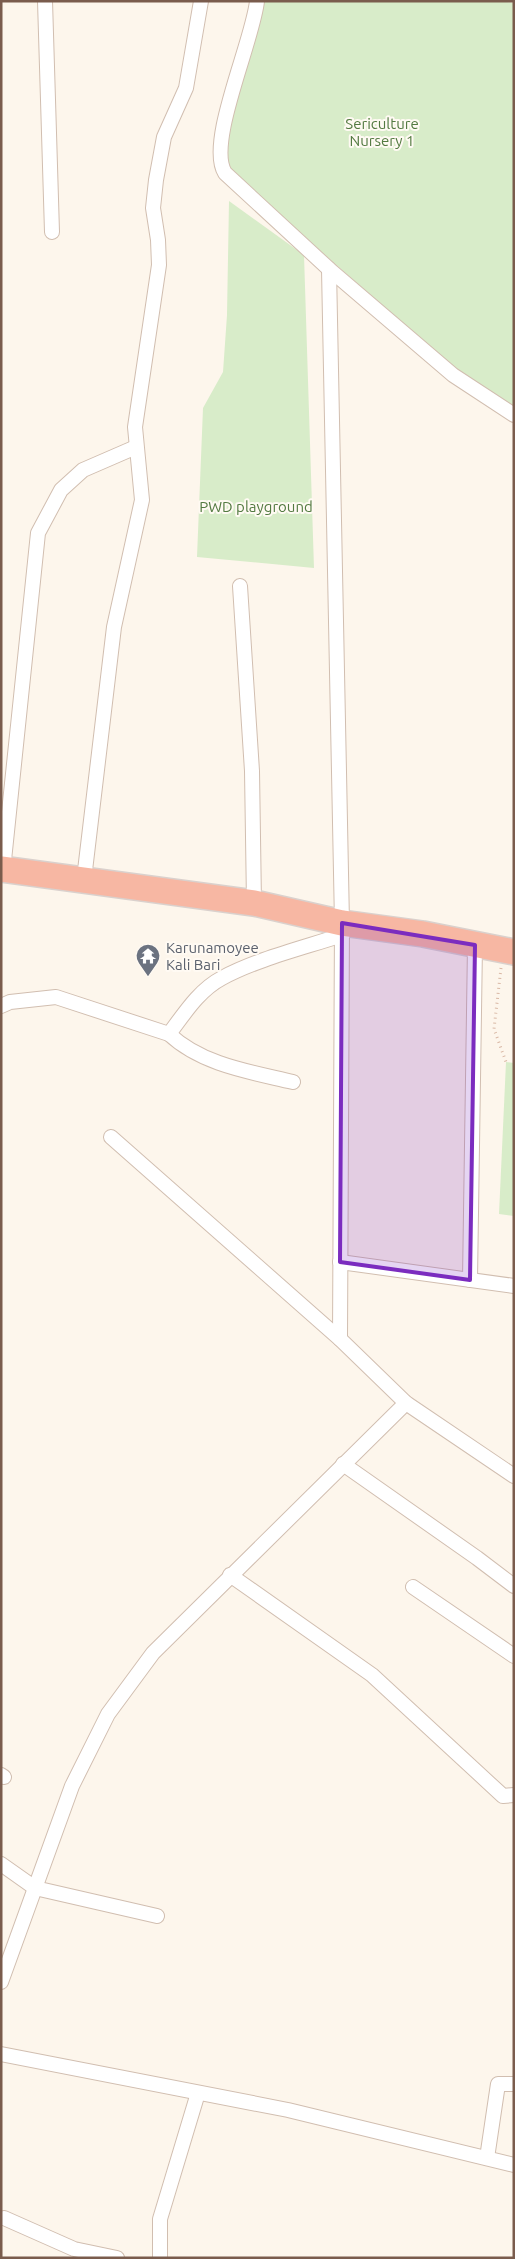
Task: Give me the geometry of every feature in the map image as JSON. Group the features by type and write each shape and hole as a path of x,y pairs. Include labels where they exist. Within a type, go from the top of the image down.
{"highway":[{"path":"2,870 84,879 254,903 342,929 423,934 508,951"}],"street":[{"path":"44,1 52,232"},
{"path":"84,879 114,627 142,500 135,427 158,265 158,240 153,208 156,180 164,137 186,88 201,1"},
{"path":"257,1 224,121 220,162 222,168 231,180 329,269 453,375 514,414"},
{"path":"329,269 342,929 340,1339"},
{"path":"2,870 38,534 61,490 83,470 136,447"},
{"path":"240,586 252,771 254,903"},
{"path":"170,1034 193,1002 221,978 342,929"},
{"path":"470,1280 475,945"},
{"path":"1,1006 10,1002 56,997 170,1034 179,1043 221,1064 293,1082"},
{"path":"111,1137 340,1339 406,1403 514,1476"},
{"path":"340,1262 514,1286"},
{"path":"1,1982 72,1786 108,1714 153,1653 406,1403"},
{"path":"344,1464 514,1586"},
{"path":"230,1575 372,1675 503,1796 514,1795"},
{"path":"413,1587 514,1656"},
{"path":"1,1864 35,1888 157,1916"},
{"path":"1,2054 288,2110 514,2165"},
{"path":"487,2158 498,2084 514,2084"},
{"path":"160,2258 160,2220 198,2093"},
{"path":"4,2218 74,2249 117,2258"}],"path":[{"path":"506,1062 494,1029 508,951"}],"highlighted area":[{"path":"342,923 475,945 470,1280 340,1262"}],"green space":[{"name":"Sericulture Nursery 1","path":"262,1 501,1 514,3 514,407 461,374 230,172 225,149 227,130 240,91"},
{"name":"PWD playground","path":"229,201 304,255 314,568 197,557 203,408 223,372 227,315"},
{"path":"506,1062 514,1063 514,1216 499,1214"}],"place":[{"name":"Karunamoyee Kali Bari","path":"148,977"}]}
